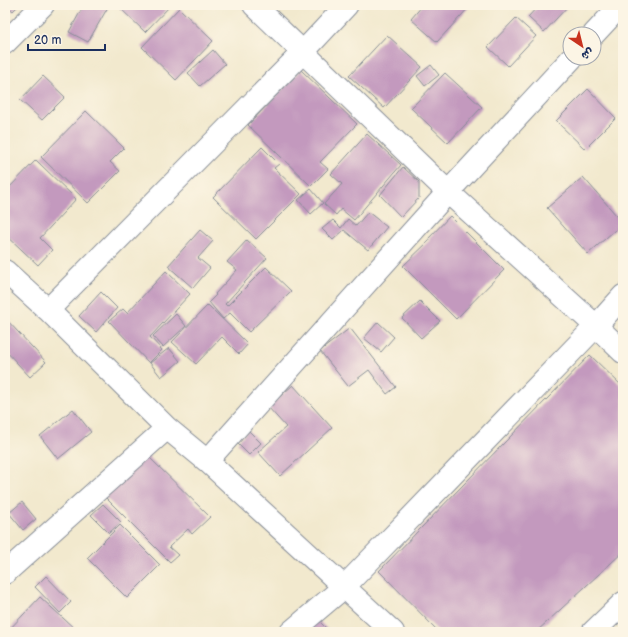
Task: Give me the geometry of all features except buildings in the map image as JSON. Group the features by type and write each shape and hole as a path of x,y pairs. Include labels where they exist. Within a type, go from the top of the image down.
{"street":[{"path":"5,43 43,5"},
{"path":"254,5 448,192 623,352"},
{"path":"48,310 303,52 347,5"},
{"path":"601,26 621,5"},
{"path":"207,461 448,192 565,66"},
{"path":"7,278 48,310 167,428 207,461 393,632"},
{"path":"291,632 344,587 596,326 623,296"},
{"path":"5,573 167,428"},
{"path":"593,632 623,603"}]}
